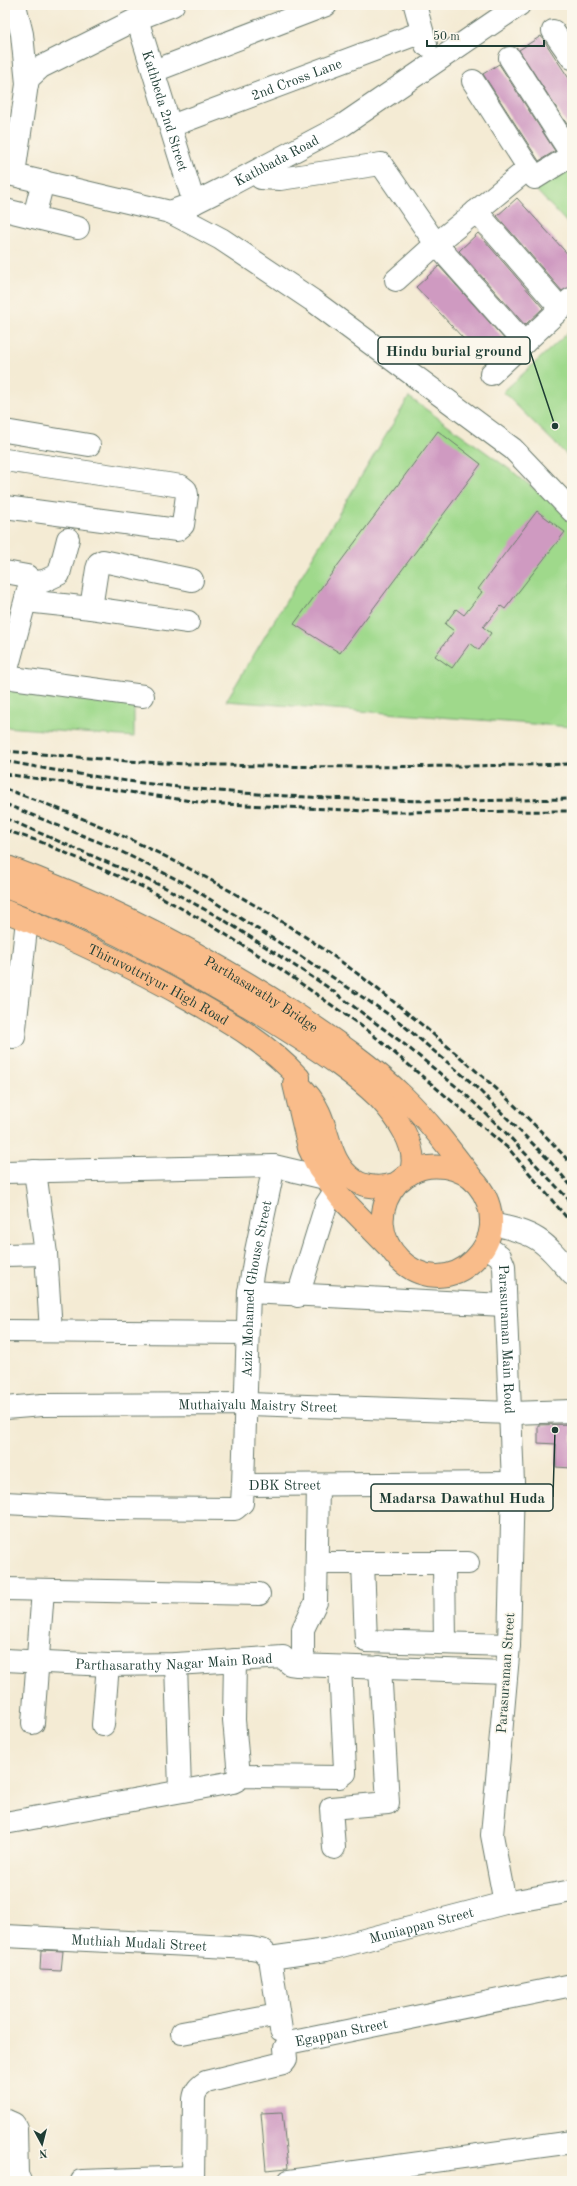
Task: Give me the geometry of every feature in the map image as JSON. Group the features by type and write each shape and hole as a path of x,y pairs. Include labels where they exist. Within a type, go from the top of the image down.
{"main road":[{"name":"Parthasarathy Bridge","path":"5,866 70,892 139,924 247,983 307,1032 390,1110 398,1122 412,1150 413,1160 404,1178"},
{"name":"Parthasarathy Bridge","path":"5,887 35,898 126,939 229,995 356,1056 402,1096 436,1132 475,1182"},
{"name":"Thiruvottriyur High Road","path":"5,911 147,976 236,1026 270,1051 299,1078 297,1083 318,1110 330,1148 343,1171 357,1182 366,1185 383,1186 404,1178"},
{"path":"299,1078 294,1084 307,1142 313,1159 330,1184 390,1248"},
{"path":"443,1167 463,1174 475,1182 487,1200 491,1224 481,1253 465,1267 452,1273 438,1275 423,1273 410,1268 398,1260 384,1235 382,1214 386,1200 404,1178 422,1168 443,1167"}],"street":[{"path":"15,5 22,34 27,84"},
{"path":"173,5 137,19 41,67 29,78 10,173 170,212 221,239 312,300 513,449 572,511"},
{"path":"154,71 326,5"},
{"path":"415,5 431,63"},
{"name":"Kathbada Road","path":"170,212 194,204 344,124 431,63 519,5"},
{"name":"Kathbeda 2nd Street","path":"137,19 194,204"},
{"path":"553,31 572,58"},
{"name":"2nd Cross Lane","path":"171,126 422,32"},
{"path":"396,280 476,211 532,173 572,155 510,58"},
{"path":"473,81 532,173"},
{"path":"256,172 261,178 280,179 380,164 436,244 524,343"},
{"path":"34,217 43,182"},
{"path":"5,210 78,228"},
{"path":"476,211 566,303 491,374"},
{"path":"5,431 89,445"},
{"path":"5,460 181,486 186,490 187,495 183,525 177,530 5,507"},
{"path":"68,538 59,574 27,587 13,622 5,677 143,696"},
{"path":"91,608 99,563 103,562 192,580"},
{"path":"5,572 27,587 91,608 188,622"},
{"path":"5,1036 14,1037 27,920"},
{"path":"5,1172 274,1166 330,1184 326,1205 298,1296"},
{"name":"Aziz Mohamed Ghouse Street","path":"243,1485 249,1292 274,1166"},
{"path":"35,1171 46,1254 52,1331"},
{"path":"491,1224 519,1230 532,1235 552,1251 572,1274"},
{"name":"Parasuraman Main Road","path":"484,1246 496,1253 502,1260 512,1442"},
{"path":"5,1255 46,1254"},
{"path":"249,1292 298,1296 504,1305"},
{"path":"5,1332 247,1333"},
{"name":"Muthaiyalu Maistry Street","path":"5,1408 42,1406 246,1404 511,1413 572,1411"},
{"name":"Parasuraman Street","path":"505,1903 492,1835 509,1645 513,1483 512,1442"},
{"name":"DBK Street","path":"5,1503 102,1508 235,1509 242,1503 243,1485 513,1483"},
{"path":"303,1665 304,1630 316,1602 318,1485"},
{"path":"317,1563 468,1562"},
{"path":"363,1563 366,1641 445,1642 509,1645"},
{"path":"444,1563 445,1642"},
{"path":"5,1589 259,1594"},
{"path":"33,1722 43,1590"},
{"name":"Parthasarathy Nagar Main Road","path":"5,1660 108,1665 176,1664 283,1657 290,1664 303,1665 506,1672"},
{"path":"5,1823 235,1781 239,1776 234,1720 235,1660"},
{"path":"176,1664 180,1790"},
{"path":"104,1725 108,1665"},
{"path":"239,1776 335,1777 343,1775 345,1770 340,1667"},
{"path":"334,1848 331,1808 388,1803 380,1667"},
{"name":"Muniappan Street","path":"270,1958 326,1950 505,1903 572,1890"},
{"name":"Muthiah Mudali Street","path":"5,1936 251,1948 262,1950 270,1958"},
{"path":"270,1958 278,2015 285,2048"},
{"name":"Egappan Street","path":"193,2179 195,2092 206,2082 283,2063 286,2059 285,2048 288,2043 572,1985"},
{"path":"182,2033 278,2015"},
{"path":"5,2120 14,2124 16,2128 17,2175 20,2181"},
{"path":"289,2181 572,2142"},
{"path":"82,2181 193,2179"}],"green space":[{"path":"572,165 572,228 535,189"},
{"path":"572,329 572,460 503,392"},
{"path":"409,397 512,471 572,519 572,727 226,701"},
{"path":"5,689 134,704 134,737 5,727"}],"building":[{"path":"541,36 572,83 572,132 519,50"},
{"path":"499,64 555,151 539,161 483,74"},
{"path":"517,198 572,259 572,287 562,291 497,216"},
{"path":"478,233 543,308 525,325 459,251"},
{"path":"439,266 507,342 485,362 416,287"},
{"path":"438,431 481,464 340,653 294,624"},
{"path":"537,511 565,532 505,609 501,606 483,627 491,633 479,650 470,643 452,668 435,656 454,631 445,624 456,609 464,615 482,592 478,589"},
{"path":"572,1424 572,1468 556,1467 556,1444 538,1443 538,1425"},
{"path":"41,1950 63,1951 61,1971 40,1970"},
{"path":"282,2112 288,2168 266,2170 261,2113"}],"railway":[{"path":"5,751 143,762 250,766 411,767 572,764"},
{"path":"5,761 52,770 147,784 243,793 433,801 572,799"},
{"path":"5,774 205,803 387,812 572,811"},
{"path":"5,789 87,820 167,857 245,899 319,946 384,994 480,1074 528,1118 572,1165"},
{"path":"5,804 116,849 184,883 299,955 397,1020 472,1083 548,1159 572,1187"},
{"path":"5,818 164,887 224,920 326,986 404,1044 464,1093 506,1133 572,1203"},
{"path":"5,830 41,842 147,889 209,924 279,968 367,1030 509,1149 572,1224"}],"place":[{"name":"Hindu burial ground","path":"555,426"},
{"name":"Madarsa Dawathul Huda","path":"555,1430"}]}
